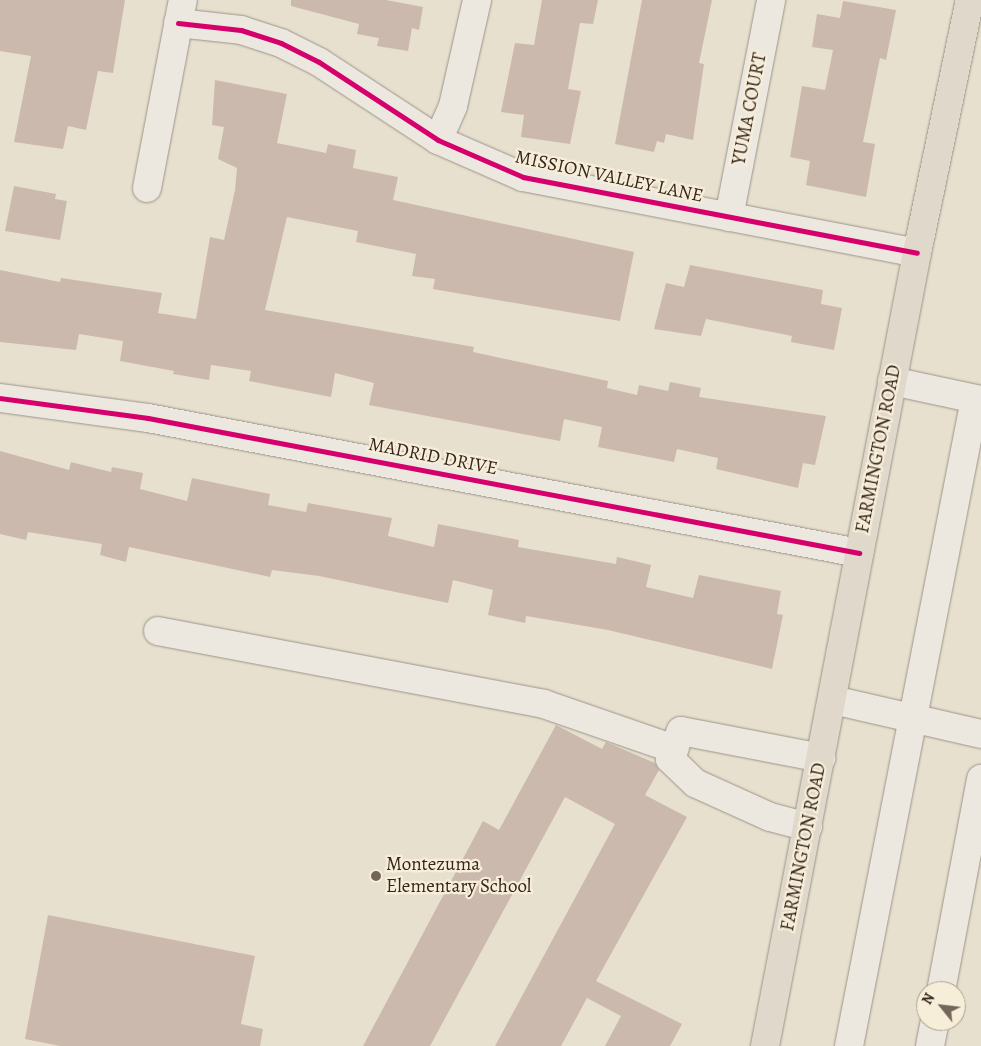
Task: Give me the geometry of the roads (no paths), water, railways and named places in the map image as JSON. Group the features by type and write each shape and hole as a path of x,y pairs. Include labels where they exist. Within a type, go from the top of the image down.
{"main road":[{"name":"FARMINGTON ROAD","path":"765,1046 833,700 859,553 917,253 970,0"}],"street":[{"path":"438,140 453,106 477,0"},
{"name":"YUMA COURT","path":"729,217 771,0"},
{"path":"147,188 180,11"},
{"name":"MISSION VALLEY LANE","path":"180,11 281,44 319,62 438,140 523,177 917,253"},
{"path":"849,1046 916,720 978,399 892,381"},
{"name":"MADRID DRIVE","path":"0,398 148,418 859,553"},
{"path":"158,631 544,704 674,749"},
{"path":"833,700 981,734"},
{"path":"808,827 770,817 695,783 670,759 681,731 821,758"},
{"path":"943,981 981,779"},
{"path":"930,1046 933,1031"}],"place":[{"name":"Montezuma Elementary School","path":"376,876"}]}
